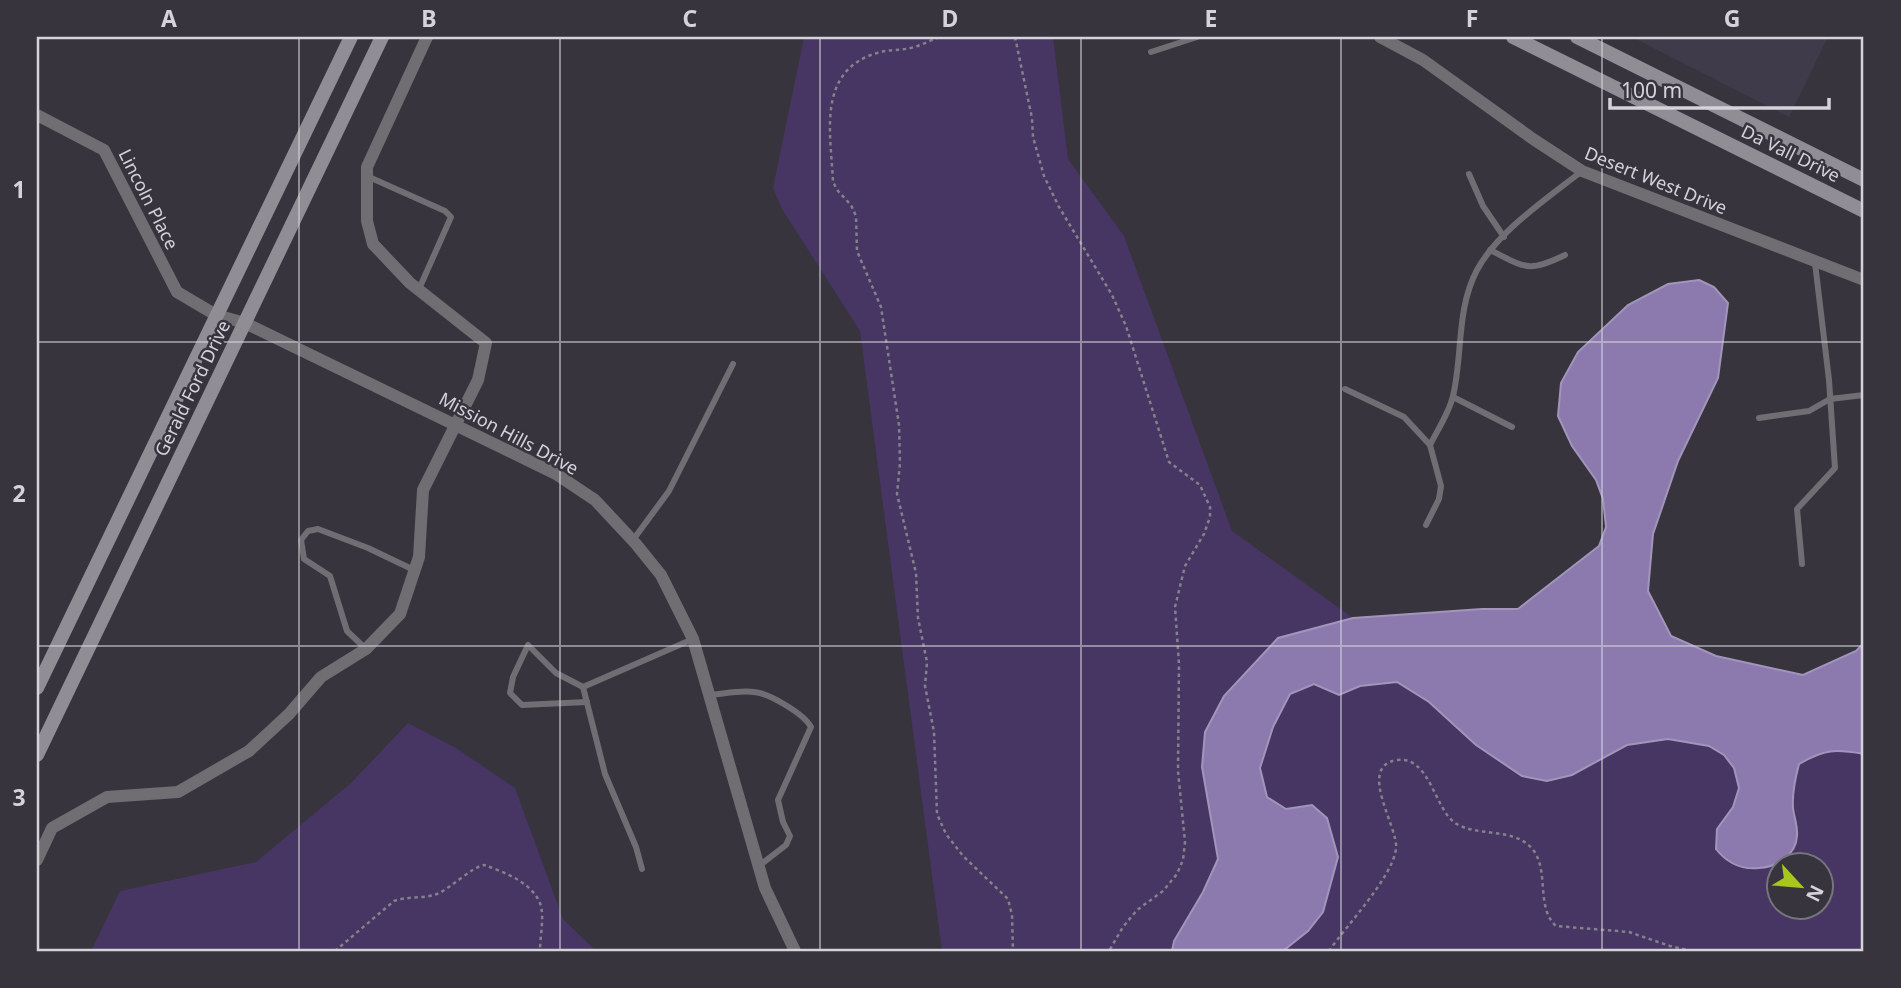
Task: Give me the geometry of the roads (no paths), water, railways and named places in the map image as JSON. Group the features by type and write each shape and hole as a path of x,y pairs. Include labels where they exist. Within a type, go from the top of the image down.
{"main road":[{"name":"Gerald Ford Drive","path":"37,688 351,37"},
{"name":"Gerald Ford Drive","path":"37,755 382,37"},
{"name":"Da Vall Drive","path":"1513,37 1864,211"},
{"name":"Da Vall Drive","path":"1577,37 1864,180"}],"street":[{"path":"37,860 52,828 107,797 178,792 249,751 289,714 321,677 366,649 400,614 419,557 423,490 478,380 486,343 418,290 373,244 366,221 367,167 427,37"},
{"name":"Desert West Drive","path":"1380,37 1423,60 1582,171 1864,280"},
{"name":"Lincoln Place","path":"37,116 104,150 177,292 216,315"},
{"name":"Mission Hills Drive","path":"216,315 245,323 556,474 595,500 633,540 661,575 693,639 765,888 795,951"}],"lane":[{"path":"1152,52 1197,37"},
{"path":"1430,445 1453,397 1463,308 1476,271 1490,250 1582,171"},
{"path":"1469,173 1483,206 1504,237"},
{"path":"367,176 444,211 451,217 418,290"},
{"path":"1490,250 1523,267 1534,268 1565,255"},
{"path":"1802,564 1797,509 1835,468 1815,261"},
{"path":"633,540 669,491 733,363"},
{"path":"1345,388 1404,417 1430,445 1441,485 1439,499 1426,525"},
{"path":"1759,418 1809,411 1830,399 1864,396"},
{"path":"1453,397 1512,427"},
{"path":"366,649 346,631 330,576 304,559 301,540 308,531 318,528 414,570"},
{"path":"583,687 693,639"},
{"path":"587,702 522,705 510,693 513,677 528,645 556,673 583,687 587,702 605,774 636,846 642,869"},
{"path":"709,695 756,691 794,710 811,727 778,800 783,822 790,836 786,845 759,866"}]}
